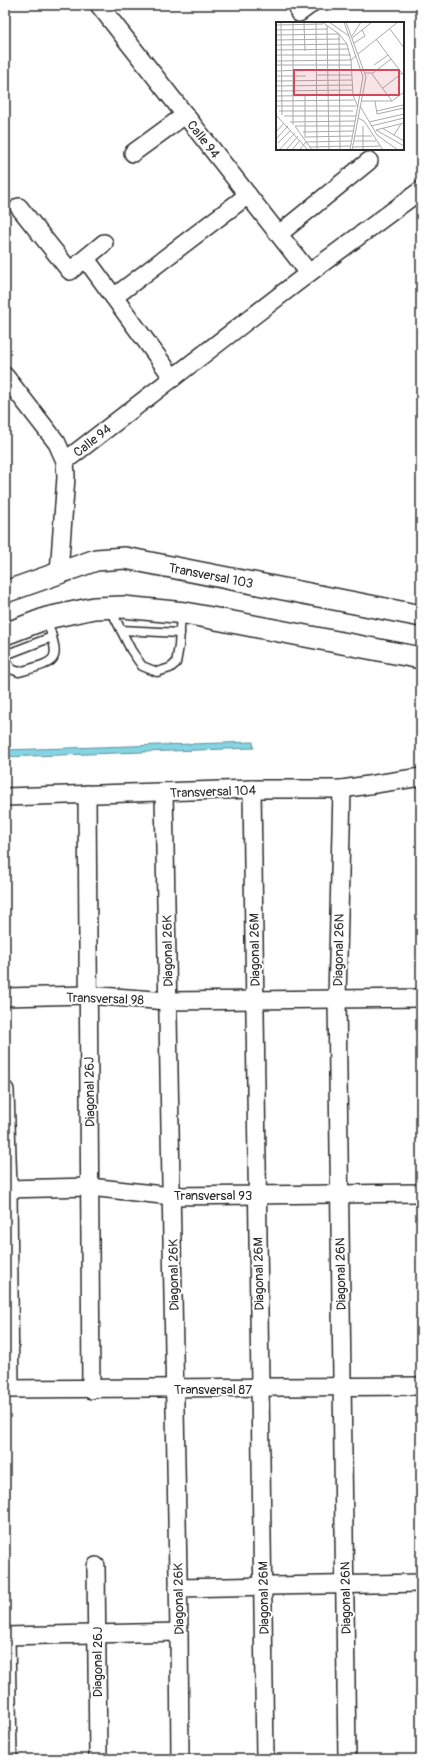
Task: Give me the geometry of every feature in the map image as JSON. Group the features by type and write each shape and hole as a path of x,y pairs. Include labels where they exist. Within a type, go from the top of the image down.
{"street":[{"name":"Calle 94","path":"100,5 309,273"},
{"path":"133,153 185,115"},
{"path":"279,234 369,161"},
{"name":"Calle 94","path":"65,461 309,273 421,190"},
{"path":"114,297 248,195"},
{"path":"19,207 70,271 104,243"},
{"path":"86,259 173,378"},
{"path":"5,376 57,443 65,461 66,477 59,572"},
{"name":"Transversal 103","path":"5,592 96,560 126,558 421,616"},
{"path":"5,634 50,628 94,608 123,607 180,623 421,658"},
{"name":"Transversal 104","path":"5,797 252,789 342,789 421,777"},
{"name":"Diagonal 26M","path":"252,789 265,1759"},
{"name":"Diagonal 26N","path":"342,789 337,999 347,1759"},
{"name":"Diagonal 26K","path":"164,792 180,1759"},
{"name":"Diagonal 26J","path":"87,794 87,996 91,1390"},
{"name":"Transversal 98","path":"5,997 87,996 168,1001 421,998"},
{"path":"5,1090 7,1189 7,1389"},
{"name":"Transversal 93","path":"7,1189 90,1187 171,1196 421,1193"},
{"name":"Transversal 87","path":"7,1389 91,1390 421,1386"},
{"name":"Diagonal 26J","path":"96,1566 98,1759"},
{"path":"178,1588 421,1583"},
{"path":"8,1759 6,1636 179,1632"}],"lane":[{"path":"110,607 121,630 131,650 142,666 157,672 170,668 176,663 180,623 121,630"},
{"path":"50,628 55,647 55,656 52,661 19,672 11,668 5,657 50,628"}],"water":[{"path":"253,742 254,748 5,757 5,750"}]}
